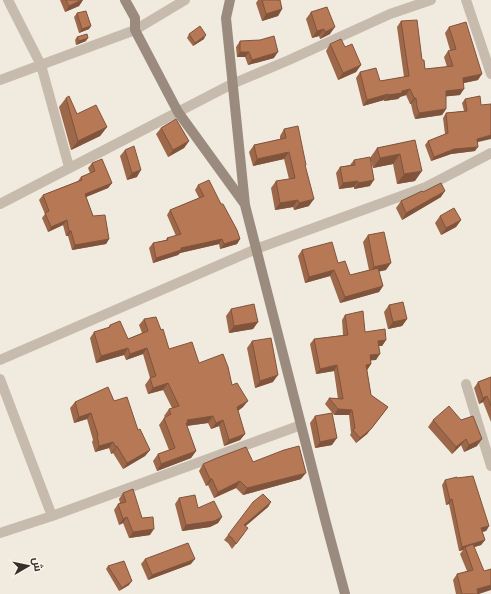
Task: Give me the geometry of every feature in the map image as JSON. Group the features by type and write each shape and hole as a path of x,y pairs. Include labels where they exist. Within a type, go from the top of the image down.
{"street":[{"path":"8,0 41,65 69,167"},
{"path":"125,0 136,18 135,30 178,112 245,205"},
{"path":"0,80 135,30 185,0"},
{"path":"230,0 226,18 245,205 345,594"},
{"path":"0,204 232,84 390,14 431,0"},
{"path":"466,0 491,74"},
{"path":"0,360 256,249 426,187 491,153"},
{"path":"0,379 52,516"},
{"path":"466,384 491,466"},
{"path":"0,533 52,516 301,425"}],"building":[{"path":"66,0 82,0 69,6"},
{"path":"262,0 280,0 282,9 266,14"},
{"path":"327,7 335,27 325,32 324,29 317,31 311,12"},
{"path":"86,11 91,26 82,29 77,13"},
{"path":"417,20 422,60 424,60 425,69 453,66 448,51 456,49 449,27 466,22 482,74 463,78 464,89 446,91 446,109 419,113 416,98 414,98 410,89 402,91 402,93 388,94 367,100 360,72 376,68 380,81 409,76 401,21"},
{"path":"200,26 206,35 195,43 189,34"},
{"path":"87,34 88,38 79,41 77,37"},
{"path":"274,36 278,52 252,60 249,52 240,52 240,41 260,40"},
{"path":"341,39 345,47 352,44 361,65 343,73 330,44"},
{"path":"69,96 77,114 96,105 107,127 78,141 66,98"},
{"path":"480,96 481,105 491,104 491,135 477,139 478,147 454,149 434,157 428,141 448,133 446,113 467,111 465,99"},
{"path":"176,119 189,141 173,150 161,128"},
{"path":"298,126 305,165 314,199 299,203 298,200 280,203 276,181 295,178 289,152 257,159 254,145 286,138 284,129"},
{"path":"415,140 422,171 404,174 400,154 380,158 377,148"},
{"path":"134,146 141,170 132,173 125,150"},
{"path":"370,157 374,180 358,183 358,181 343,183 340,167 355,165 354,160"},
{"path":"102,159 112,183 85,194 93,216 105,215 109,239 75,245 71,231 69,231 67,220 51,227 45,213 49,211 43,195 82,180 81,177 95,171 92,163"},
{"path":"209,180 221,204 223,204 237,230 240,239 224,244 222,239 181,248 181,250 156,258 153,243 168,240 167,238 181,234 170,210 204,196 198,185"},
{"path":"441,183 445,191 406,213 401,201"},
{"path":"454,208 461,220 446,228 440,216"},
{"path":"384,232 391,263 374,267 368,235"},
{"path":"332,242 338,263 345,261 350,275 378,268 383,286 345,297 334,270 309,277 302,250"},
{"path":"403,302 407,319 393,322 389,305"},
{"path":"254,304 258,322 234,326 231,309"},
{"path":"363,311 365,332 385,329 386,340 378,341 380,354 370,355 371,364 366,365 371,395 388,407 371,429 360,438 353,430 355,428 352,410 338,409 329,398 343,399 337,365 320,369 314,339 348,335 345,315"},
{"path":"156,317 161,330 163,329 169,349 192,342 199,363 223,354 232,385 237,383 248,401 237,407 245,434 229,440 223,420 216,423 213,416 187,420 188,423 186,423 196,451 161,464 158,454 175,448 164,418 171,414 169,409 179,406 168,383 153,388 150,378 156,376 147,348 130,354 128,348 101,356 94,332 110,327 110,325 120,321 128,339 148,331 144,319"},
{"path":"271,338 278,375 260,381 252,341"},
{"path":"491,377 491,406 487,396 483,398 478,382"},
{"path":"108,387 114,401 127,397 138,430 140,429 150,450 127,463 113,442 99,446 98,435 91,413 79,417 75,402"},
{"path":"449,406 461,420 473,416 482,439 469,445 466,439 456,447 433,420"},
{"path":"332,413 337,438 320,442 315,416"},
{"path":"299,446 306,473 247,488 240,481 218,492 203,464 246,447 253,462"},
{"path":"473,476 489,526 481,528 485,540 462,547 452,499 450,500 445,480 457,477"},
{"path":"133,489 142,518 153,517 154,529 133,532 127,517 123,519 118,504 126,502 123,493"},
{"path":"263,494 271,502 244,525 248,528 236,544 228,535 253,502"},
{"path":"195,495 198,508 214,501 222,517 214,521 186,525 179,498"},
{"path":"188,543 195,559 152,575 145,559"},
{"path":"473,544 484,571 491,569 491,585 477,589 478,594 462,594 457,574 473,570 465,547"},
{"path":"124,561 132,581 122,588 108,566"}]}
